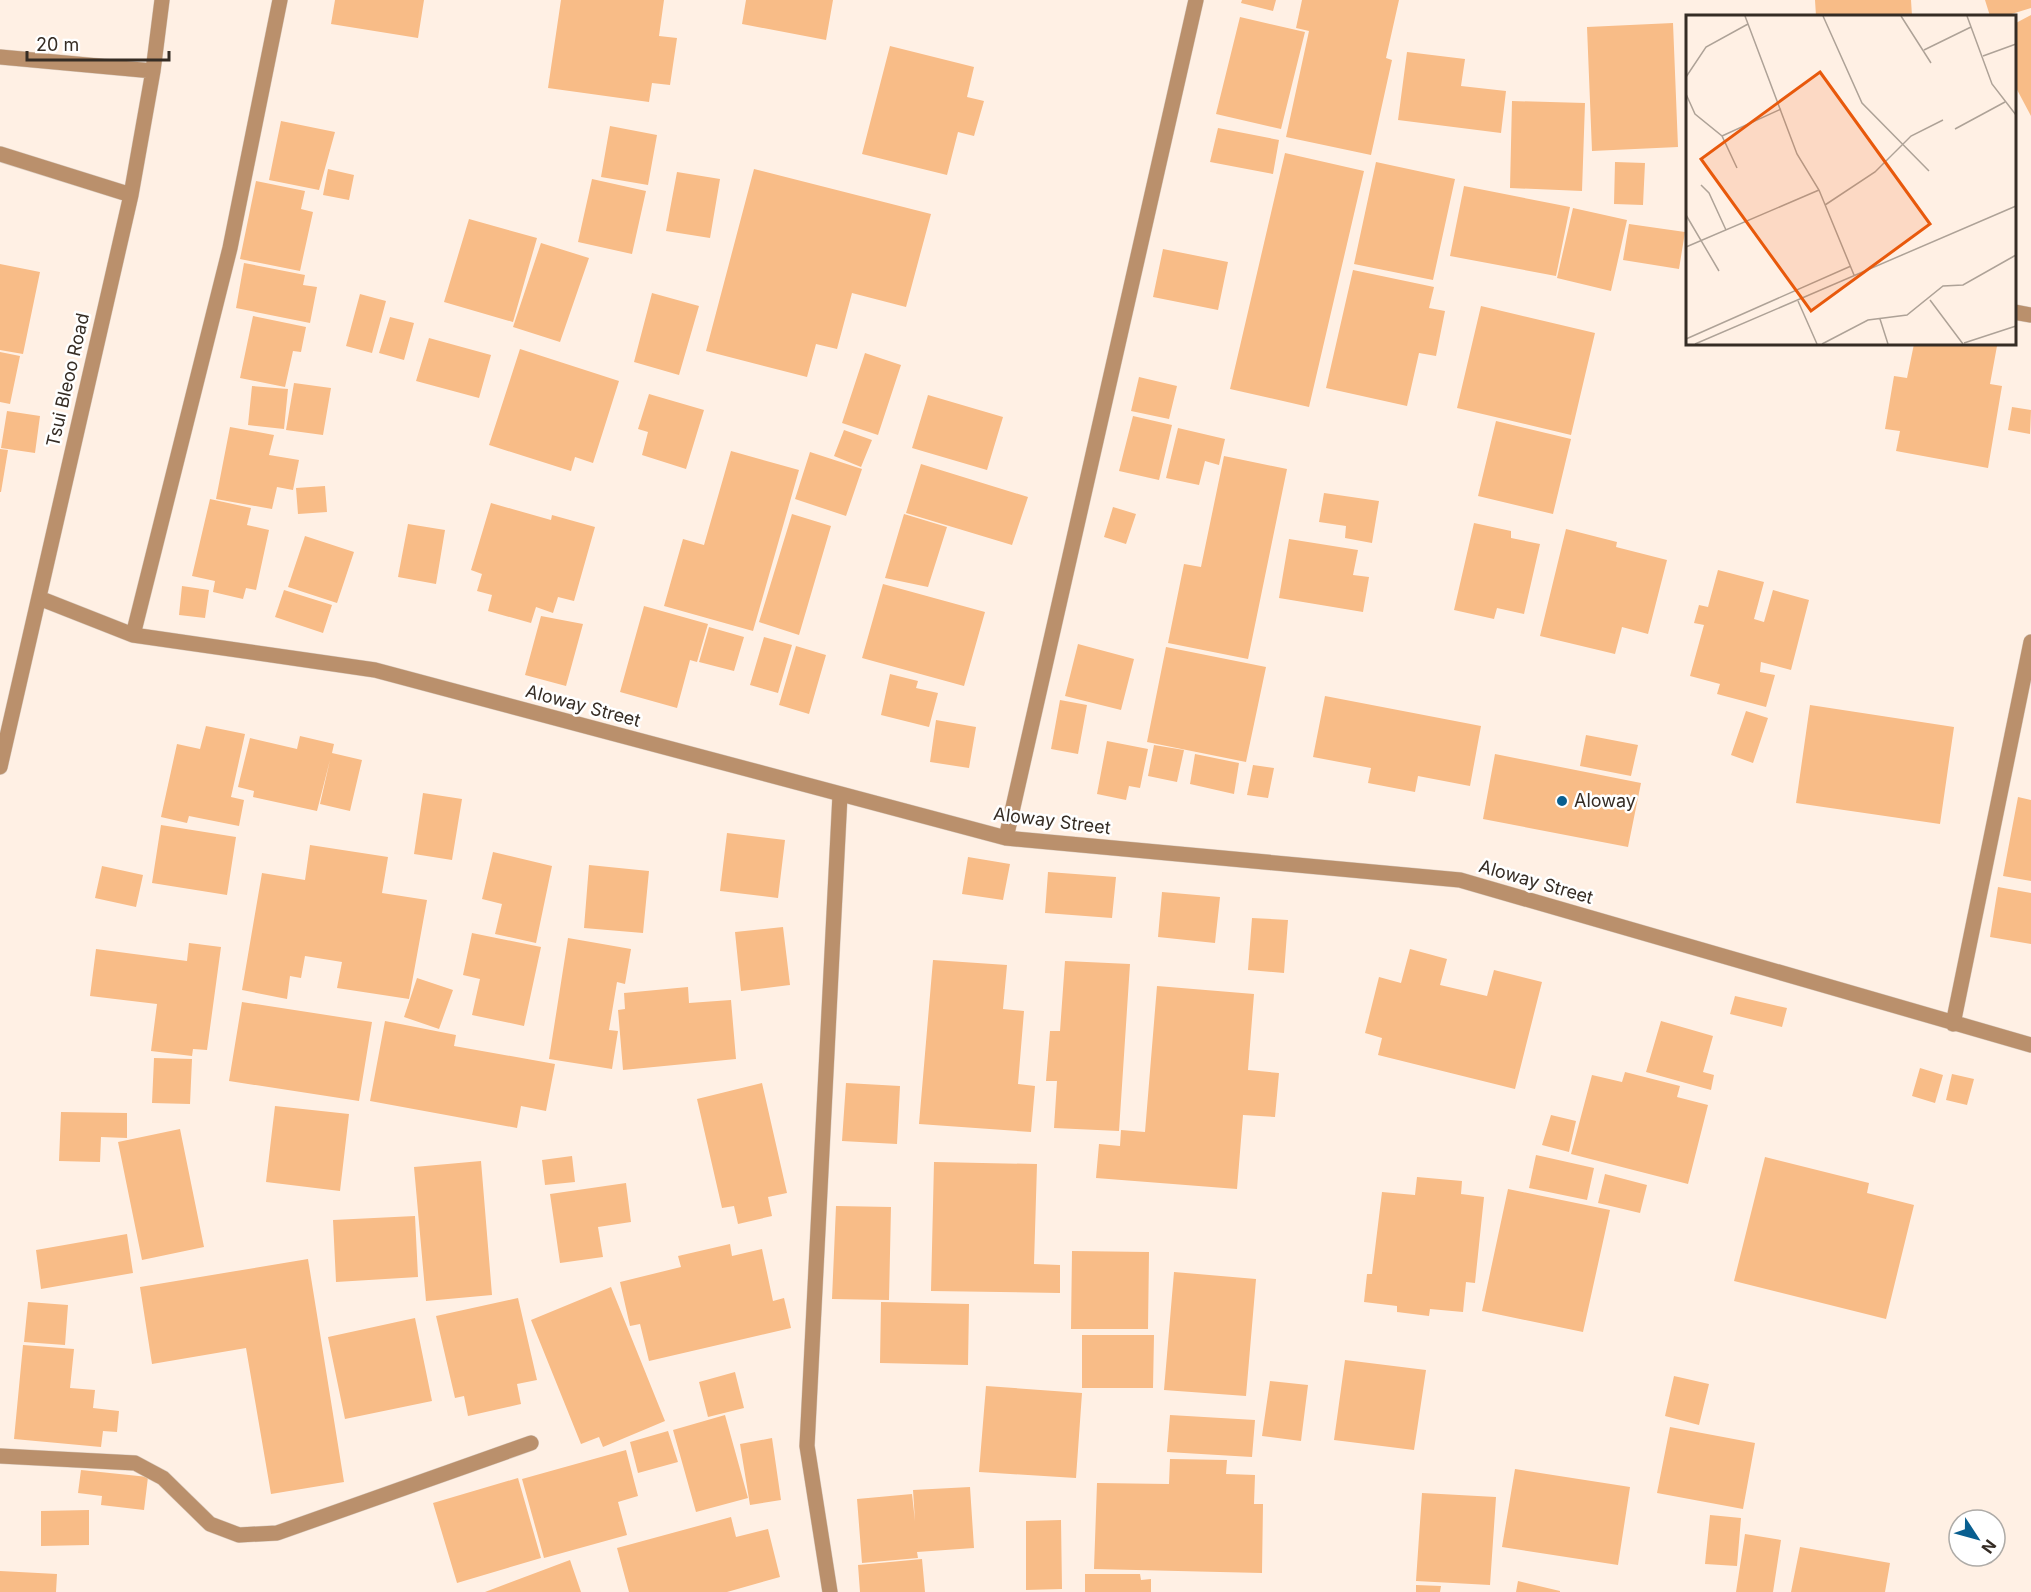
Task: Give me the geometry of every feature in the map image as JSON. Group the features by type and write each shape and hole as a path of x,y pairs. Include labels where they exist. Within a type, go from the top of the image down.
{"street":[{"name":"Tsui Bleoo Road","path":"0,767 131,195 153,71 162,0"},
{"path":"133,635 230,248 280,0"},
{"path":"1006,838 1196,0"},
{"path":"0,57 153,71"},
{"path":"0,154 131,195"},
{"path":"2016,312 2031,315"},
{"name":"Aloway Street","path":"39,598 133,635 375,670 1006,838 1460,880 2031,1045"},
{"path":"1953,1024 2031,642"},
{"path":"830,1592 807,1446 840,795"},
{"path":"0,1456 135,1463 163,1478 210,1524 238,1535 277,1533 531,1443"}],"building":[{"path":"335,0 424,0 418,38 331,24"},
{"path":"561,0 664,0 659,36 677,38 670,85 652,83 649,102 548,88"},
{"path":"746,0 833,0 826,40 742,24"},
{"path":"1242,0 1276,0 1273,11 1241,3"},
{"path":"1302,0 1399,0 1386,58 1392,60 1371,155 1286,137 1309,31 1296,28"},
{"path":"1815,0 1911,0 1912,15 1816,15"},
{"path":"1985,0 2031,0 2031,8 2008,15 1990,15"},
{"path":"2031,15 2031,116 2016,88 2016,23"},
{"path":"1240,17 1305,32 1281,129 1216,114"},
{"path":"1673,23 1678,147 1592,151 1587,27"},
{"path":"890,46 974,67 967,97 984,101 974,136 958,132 947,175 862,154"},
{"path":"1407,52 1465,59 1461,86 1506,91 1501,133 1398,120"},
{"path":"1512,101 1585,103 1582,191 1510,188"},
{"path":"281,121 335,132 319,190 269,180"},
{"path":"610,126 657,135 648,185 601,177"},
{"path":"1218,128 1279,140 1273,174 1210,162"},
{"path":"1285,153 1364,171 1309,407 1230,389"},
{"path":"1376,162 1455,179 1433,280 1354,264"},
{"path":"1615,162 1645,163 1643,205 1614,204"},
{"path":"328,169 354,175 349,200 323,195"},
{"path":"754,169 931,214 906,307 852,293 837,349 816,344 807,377 706,351"},
{"path":"677,172 720,179 710,238 666,231"},
{"path":"592,179 646,191 632,254 578,242"},
{"path":"256,181 305,191 301,209 313,212 300,271 240,259"},
{"path":"1464,186 1570,207 1556,276 1450,256"},
{"path":"1573,208 1627,220 1611,291 1557,278"},
{"path":"469,219 537,238 513,322 444,302"},
{"path":"1629,224 1685,232 1679,269 1623,260"},
{"path":"541,243 589,258 560,342 513,327"},
{"path":"1163,249 1228,262 1218,310 1153,297"},
{"path":"244,263 305,275 303,285 317,287 310,323 236,308"},
{"path":"0,264 40,272 23,354 0,350"},
{"path":"1353,270 1434,287 1429,308 1445,311 1436,356 1419,353 1407,406 1326,388"},
{"path":"652,293 699,306 679,375 634,362"},
{"path":"360,294 386,301 372,353 346,346"},
{"path":"1481,306 1595,333 1571,435 1457,408"},
{"path":"253,316 306,327 301,352 293,351 285,387 240,378"},
{"path":"390,317 414,323 404,360 379,353"},
{"path":"429,338 491,355 479,398 416,381"},
{"path":"1914,345 1997,346 1990,384 2002,386 1988,468 1896,451 1900,431 1885,429 1894,376 1907,378"},
{"path":"520,349 619,381 593,463 575,457 571,471 489,445"},
{"path":"0,352 20,356 10,404 0,402"},
{"path":"865,353 901,365 878,435 842,423"},
{"path":"1139,377 1177,386 1169,419 1131,411"},
{"path":"294,383 331,388 323,435 286,430"},
{"path":"252,386 288,389 284,429 248,425"},
{"path":"649,394 704,410 686,469 642,455 648,432 638,429"},
{"path":"928,395 1003,417 987,470 912,448"},
{"path":"2012,407 2031,410 2030,434 2008,430"},
{"path":"7,411 40,416 35,453 1,448"},
{"path":"1133,416 1172,425 1159,480 1119,471"},
{"path":"1496,421 1571,439 1553,514 1478,496"},
{"path":"230,427 274,435 269,455 299,460 293,490 277,487 272,509 216,499"},
{"path":"1178,428 1225,439 1219,465 1205,461 1199,485 1166,478"},
{"path":"844,430 872,440 861,467 834,456"},
{"path":"0,449 8,450 1,492 0,492"},
{"path":"731,451 799,470 753,631 664,606 683,539 704,545"},
{"path":"810,452 862,469 846,516 795,499"},
{"path":"1224,456 1287,469 1248,659 1168,643 1184,564 1201,567"},
{"path":"921,464 1028,497 1012,545 906,513"},
{"path":"325,486 327,512 298,514 296,488"},
{"path":"1324,493 1379,501 1372,543 1345,538 1346,526 1319,522"},
{"path":"210,499 251,508 247,525 269,530 256,590 246,588 243,599 213,592 215,581 192,576"},
{"path":"491,503 551,520 552,515 595,527 574,601 558,597 553,613 536,607 531,623 488,611 492,595 477,591 482,574 471,570"},
{"path":"1113,507 1136,514 1126,544 1104,537"},
{"path":"792,514 831,526 799,635 759,622"},
{"path":"904,514 947,527 928,587 885,578"},
{"path":"1474,523 1511,531 1511,538 1540,544 1524,614 1497,608 1494,619 1454,610"},
{"path":"408,524 445,530 436,584 398,577"},
{"path":"1566,529 1617,542 1616,547 1667,560 1648,634 1622,627 1615,654 1540,636"},
{"path":"305,536 354,552 337,603 288,587"},
{"path":"1289,539 1358,550 1353,575 1369,577 1363,612 1279,598"},
{"path":"1718,570 1764,582 1754,619 1764,622 1773,590 1809,600 1791,670 1761,662 1760,672 1775,675 1766,707 1717,694 1720,684 1690,676 1704,625 1694,623 1699,605 1708,607"},
{"path":"883,584 985,612 964,686 862,658"},
{"path":"182,586 209,590 205,618 179,615"},
{"path":"284,590 332,605 323,633 275,617"},
{"path":"644,606 708,624 697,662 690,660 677,708 620,692"},
{"path":"541,616 583,624 566,686 525,675"},
{"path":"709,627 744,637 734,671 699,662"},
{"path":"764,637 792,645 778,693 750,685"},
{"path":"1078,644 1134,659 1121,710 1065,696"},
{"path":"796,646 826,655 809,714 779,705"},
{"path":"1166,647 1266,667 1246,762 1147,742"},
{"path":"890,674 918,681 916,688 938,693 929,727 881,715"},
{"path":"1325,696 1481,726 1470,786 1418,776 1415,792 1368,783 1371,768 1313,757"},
{"path":"1060,700 1087,705 1078,754 1051,749"},
{"path":"1810,705 1954,727 1940,824 1796,803"},
{"path":"1746,711 1768,718 1753,763 1731,755"},
{"path":"936,720 976,727 969,768 930,762"},
{"path":"206,726 245,734 231,797 244,800 239,826 189,816 187,823 161,817 177,744 200,749"},
{"path":"1586,735 1638,745 1631,776 1580,766"},
{"path":"300,736 334,744 332,753 362,760 350,811 320,804 330,760 317,811 253,797 254,791 238,787 250,738 297,749"},
{"path":"1107,741 1148,749 1140,788 1129,786 1126,800 1097,794"},
{"path":"1154,745 1184,750 1177,782 1148,776"},
{"path":"1195,754 1239,763 1234,794 1190,784"},
{"name":"Aloway","path":"1495,754 1641,783 1628,847 1483,819"},
{"path":"1253,765 1274,768 1268,798 1247,795"},
{"path":"423,793 462,799 452,860 414,854"},
{"path":"2018,797 2031,800 2031,881 2003,876"},
{"path":"161,825 236,837 227,895 152,883"},
{"path":"727,833 785,840 778,898 720,891"},
{"path":"310,845 388,857 382,893 427,900 409,999 337,988 342,962 305,956 301,978 290,976 287,999 242,990 262,873 305,880"},
{"path":"493,852 552,866 536,943 495,934 502,904 482,899"},
{"path":"968,857 1010,864 1003,900 962,894"},
{"path":"589,865 649,871 643,933 584,928"},
{"path":"102,866 143,875 136,907 95,898"},
{"path":"1048,872 1116,877 1112,918 1045,913"},
{"path":"1998,887 2031,893 2031,944 1990,937"},
{"path":"1162,892 1220,897 1215,943 1158,937"},
{"path":"1252,918 1288,920 1284,973 1248,970"},
{"path":"783,927 790,985 741,991 735,932"},
{"path":"472,933 541,947 524,1026 472,1015 480,979 463,975"},
{"path":"568,938 631,949 625,984 617,982 609,1030 618,1031 612,1069 549,1059"},
{"path":"189,943 221,947 207,1050 193,1049 192,1056 151,1051 157,1004 90,996 96,949 187,961"},
{"path":"1410,949 1447,959 1440,985 1487,996 1494,970 1542,982 1515,1089 1378,1055 1382,1038 1365,1033 1379,977 1401,983"},
{"path":"933,960 1007,965 1003,1009 1024,1011 1018,1084 1035,1086 1031,1132 919,1124"},
{"path":"1065,961 1130,964 1119,1131 1054,1128 1057,1081 1046,1081 1050,1031 1060,1031"},
{"path":"417,978 453,990 439,1029 404,1017"},
{"path":"1157,986 1254,994 1248,1070 1279,1073 1275,1117 1243,1115 1237,1189 1096,1178 1099,1144 1120,1146 1121,1130 1145,1132"},
{"path":"688,987 689,1003 731,1000 736,1059 623,1070 618,1010 625,1009 624,993"},
{"path":"1735,996 1787,1008 1782,1027 1730,1014"},
{"path":"242,1002 372,1022 359,1101 229,1081"},
{"path":"385,1021 456,1035 454,1046 555,1064 546,1111 521,1106 517,1128 370,1101"},
{"path":"1661,1021 1713,1036 1703,1072 1714,1075 1711,1090 1646,1072"},
{"path":"154,1058 192,1059 190,1104 152,1103"},
{"path":"1920,1068 1943,1075 1935,1103 1912,1096"},
{"path":"1625,1072 1680,1086 1677,1097 1708,1105 1688,1184 1571,1154 1592,1075 1622,1082"},
{"path":"1952,1074 1974,1079 1967,1105 1946,1100"},
{"path":"762,1083 787,1193 768,1197 772,1216 738,1224 734,1206 722,1208 697,1099"},
{"path":"846,1083 900,1086 897,1144 842,1141"},
{"path":"275,1106 349,1114 340,1191 266,1182"},
{"path":"61,1112 127,1113 127,1138 101,1137 100,1162 59,1161"},
{"path":"1551,1115 1576,1121 1569,1152 1542,1145"},
{"path":"180,1129 204,1247 142,1260 118,1142"},
{"path":"1536,1155 1594,1168 1587,1200 1529,1188"},
{"path":"572,1156 575,1182 545,1185 542,1160"},
{"path":"1765,1157 1869,1183 1867,1193 1914,1205 1886,1319 1734,1281"},
{"path":"481,1161 492,1295 426,1301 414,1167"},
{"path":"934,1162 1037,1164 1034,1264 1060,1265 1060,1293 931,1291"},
{"path":"1605,1174 1647,1185 1640,1213 1598,1203"},
{"path":"1417,1177 1462,1181 1461,1194 1484,1197 1475,1283 1466,1282 1463,1312 1430,1309 1429,1316 1397,1312 1397,1306 1364,1302 1367,1274 1372,1274 1382,1192 1415,1195"},
{"path":"626,1183 631,1222 598,1227 603,1257 560,1263 550,1194"},
{"path":"1508,1189 1610,1210 1583,1332 1482,1311"},
{"path":"836,1206 891,1207 889,1300 832,1299"},
{"path":"415,1216 418,1277 336,1282 333,1220"},
{"path":"127,1234 133,1273 41,1289 36,1250"},
{"path":"730,1244 732,1256 762,1249 773,1301 784,1298 791,1328 649,1361 640,1324 630,1326 620,1282 681,1267 678,1256"},
{"path":"1072,1251 1149,1252 1148,1329 1071,1329"},
{"path":"308,1259 344,1482 271,1494 246,1348 152,1364 140,1287"},
{"path":"1174,1272 1256,1279 1246,1396 1164,1390"},
{"path":"611,1287 665,1421 603,1447 599,1437 581,1444 531,1320"},
{"path":"518,1298 537,1380 517,1384 521,1404 468,1416 464,1396 455,1398 436,1316"},
{"path":"28,1302 68,1305 65,1345 24,1342"},
{"path":"881,1302 969,1304 968,1365 880,1363"},
{"path":"415,1318 432,1401 345,1419 328,1337"},
{"path":"1082,1335 1154,1335 1153,1388 1082,1388"},
{"path":"23,1345 74,1349 70,1388 95,1390 93,1408 119,1411 117,1432 103,1431 101,1447 14,1439"},
{"path":"1345,1360 1426,1370 1414,1450 1334,1440"},
{"path":"735,1372 744,1408 708,1417 699,1382"},
{"path":"1674,1376 1709,1384 1699,1425 1665,1416"},
{"path":"1270,1381 1308,1385 1301,1441 1262,1436"},
{"path":"986,1386 1082,1393 1076,1478 979,1472"},
{"path":"725,1415 748,1498 696,1512 673,1430"},
{"path":"1170,1415 1255,1420 1252,1457 1167,1452"},
{"path":"1670,1427 1755,1443 1743,1509 1657,1493"},
{"path":"668,1431 678,1462 638,1473 630,1442"},
{"path":"772,1438 781,1500 750,1505 740,1444"},
{"path":"626,1450 638,1496 618,1502 627,1535 544,1558 522,1479"},
{"path":"1170,1459 1227,1460 1226,1474 1255,1475 1254,1504 1263,1504 1262,1573 1094,1569 1097,1483 1169,1484"},
{"path":"1515,1469 1630,1487 1618,1565 1502,1547"},
{"path":"81,1470 148,1477 144,1510 101,1505 102,1496 78,1493"},
{"path":"518,1478 541,1558 457,1583 433,1503"},
{"path":"970,1487 974,1548 917,1552 918,1558 862,1563 857,1499 912,1494 915,1521 913,1490"},
{"path":"1422,1493 1496,1497 1490,1585 1416,1581"},
{"path":"89,1510 89,1545 41,1546 41,1511"},
{"path":"1710,1515 1741,1518 1737,1566 1705,1564"},
{"path":"731,1517 736,1537 768,1529 780,1577 727,1592 629,1592 617,1548"},
{"path":"1061,1520 1062,1589 1026,1590 1026,1521"},
{"path":"1745,1534 1781,1540 1773,1592 1736,1592"},
{"path":"1800,1547 1890,1563 1885,1592 1791,1592"},
{"path":"922,1559 925,1592 860,1592 858,1565"},
{"path":"570,1560 581,1592 485,1592"},
{"path":"0,1571 57,1574 56,1592 0,1592"},
{"path":"1085,1574 1140,1574 1141,1580 1151,1579 1151,1592 1085,1592"},
{"path":"1518,1581 1560,1591 1560,1592 1516,1592"},
{"path":"1416,1585 1441,1586 1440,1592 1416,1592"}],"place":[{"name":"Aloway","path":"1562,801"}]}
